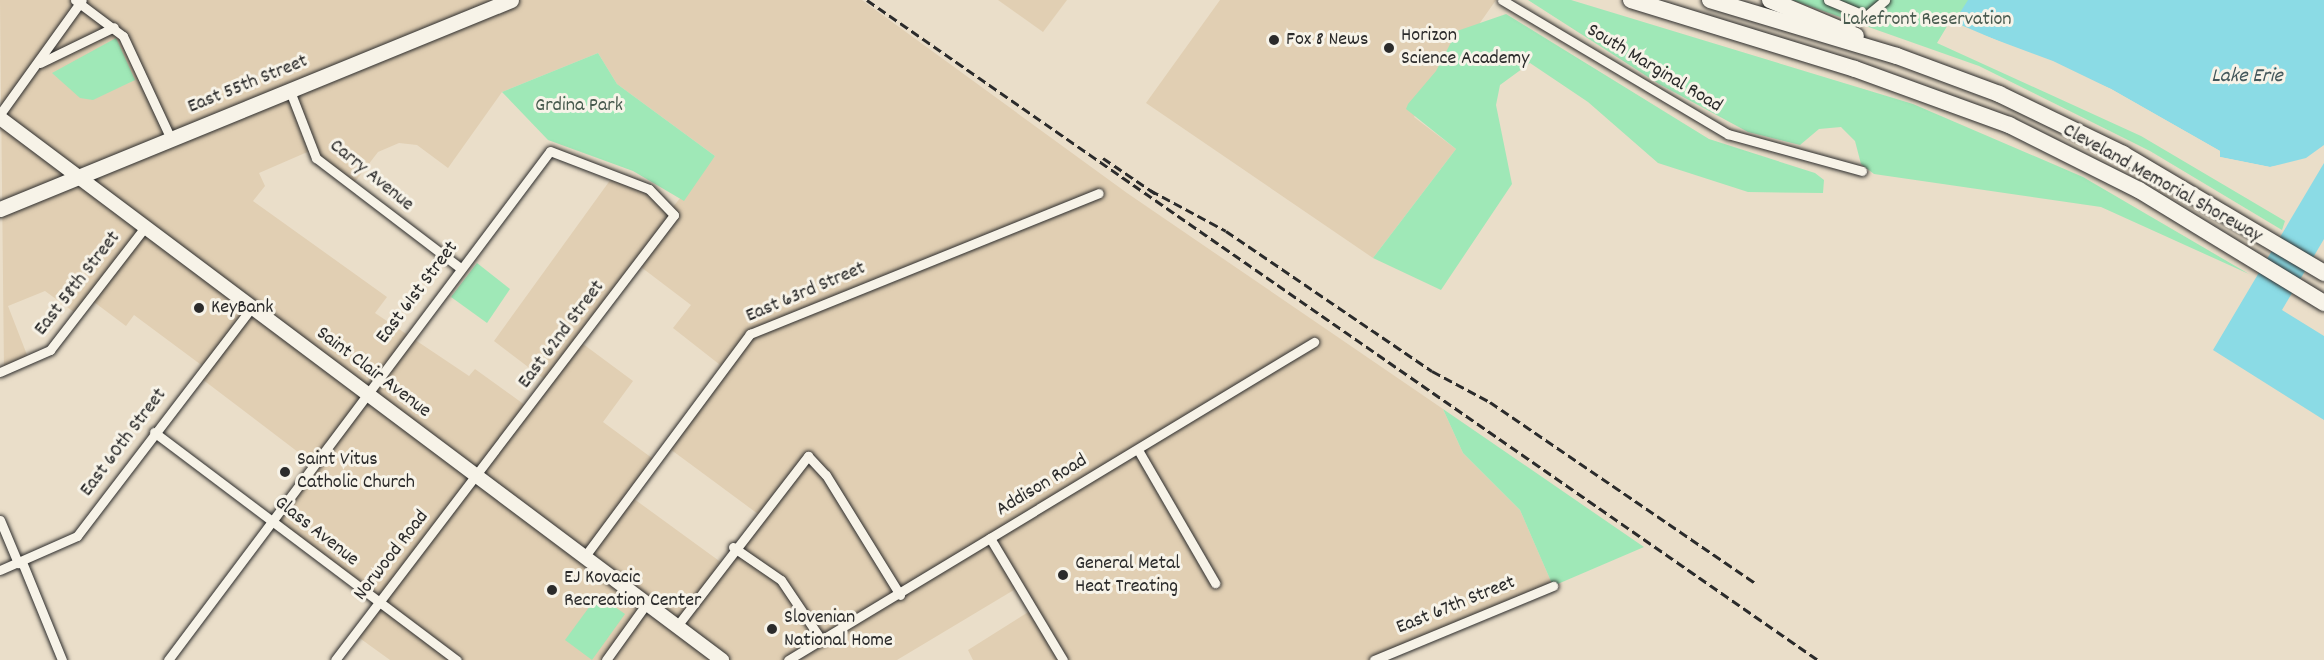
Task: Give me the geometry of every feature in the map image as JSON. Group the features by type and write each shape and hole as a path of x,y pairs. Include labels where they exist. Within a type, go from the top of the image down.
{"highway":[{"name":"Cleveland Memorial Shoreway","path":"1631,0 1877,76 2009,125 2139,190 2324,303"},
{"name":"Cleveland Memorial Shoreway","path":"1710,0 1897,56 1999,94 2082,134 2324,273"},
{"path":"1770,0 1897,56"}],"main road":[{"name":"East 55th Street","path":"0,209 511,0"},
{"name":"Saint Clair Avenue","path":"0,116 722,660"}],"street":[{"name":"South Marginal Road","path":"1502,0 1728,134 1862,171"},
{"path":"1828,0 1857,14 1874,13 1885,0"},
{"path":"0,116 38,64 79,1 123,36 171,139"},
{"path":"38,64 114,27"},
{"name":"Carry Avenue","path":"290,91 316,158 459,267"},
{"name":"East 61st Street","path":"168,660 459,267 550,151 633,180 668,204 674,215"},
{"name":"East 63rd Street","path":"585,556 750,334 1099,193"},
{"name":"East 62nd Street","path":"477,475 674,215"},
{"name":"East 58th Street","path":"0,372 50,350 146,226"},
{"name":"East 60th Street","path":"0,570 77,536 154,432 253,306"},
{"name":"Addison Road","path":"788,660 900,595 1314,342"},
{"name":"Glass Avenue","path":"154,432 378,603 457,660"},
{"path":"1138,450 1215,583"},
{"path":"677,626 733,547 799,462 808,456 818,461 900,595"},
{"name":"Norwood Road","path":"335,660 477,475"},
{"path":"0,520 62,660"},
{"path":"990,538 1063,660"},
{"path":"733,547 781,580 822,641"},
{"name":"East 67th Street","path":"1374,660 1553,586"},
{"path":"606,660 647,603"}],"shaded area":[{"path":"0,0 862,0 1127,193 1443,409 1463,453 1520,510 1553,586 1374,660 973,660 968,650 1033,609 1019,587 897,660 390,660 354,634 378,603 273,521 315,465 198,376 204,367 134,315 126,326 90,299 78,315 45,291 8,306 29,360 4,370","holes":["598,53 617,84 715,156 672,208 616,172 494,341 548,382 529,408 475,369 469,376 375,313 387,297 253,201 265,186 259,173 312,150 351,187 378,152 399,143 417,145 448,168 502,92","637,264 691,305 673,328 724,368 666,446 758,514 722,563 630,496 656,461 603,422 633,381 579,341"]},
{"path":"998,0 1067,0 1043,32"},
{"path":"1220,0 1496,0 1414,117 1456,149 1373,258 1146,103"}],"green space":[{"path":"1528,0 1571,0 1913,104 2083,177 2249,274 2101,207 1874,174 1861,164 1855,141 1841,127 1819,129 1800,145 1748,132 1659,84"},
{"name":"Lakefront Reservation","path":"1792,0 1989,0 1949,23 1937,43 2141,136 2285,221 2282,230 2150,151 1979,66"},
{"path":"1506,14 1709,139 1815,173 1824,180 1823,193 1748,192 1658,163 1588,102 1530,63 1500,85 1496,105 1512,184 1441,290 1373,258 1456,149 1406,109 1408,104 1436,71 1457,31"},
{"path":"116,38 135,80 93,100 80,98 52,73"},
{"name":"Grdina Park","path":"598,53 617,84 715,156 684,201 633,171 548,140 502,92"},
{"path":"477,263 510,289 487,323 451,297"},
{"path":"1443,409 1644,547 1553,586 1520,510 1463,453"},
{"path":"598,595 625,614 592,660 565,640"}],"water":[{"name":"Lake Erie","path":"1968,0 2324,0 2324,145 2306,158 2270,167 2220,157 2220,151 2111,89 1954,22"},
{"path":"2324,163 2324,239 2282,310 2324,336 2324,420 2213,350"}],"pier":[{"path":"1951,23 2053,61 2111,89 2220,151 2220,157 2270,167 2309,160 2270,170 2219,160 2217,153 2110,92"}],"railway":[{"path":"867,0 1818,660"},
{"path":"1103,158 1156,194"},
{"path":"1150,190 1226,231 1432,371 1490,402 1755,583"}],"place":[{"name":"Fox 8 News","path":"1274,40"},
{"name":"Horizon Science Academy","path":"1389,48"},
{"name":"KeyBank","path":"199,308"},
{"name":"Saint Vitus Catholic Church","path":"285,472"},
{"name":"General Metal Heat Treating","path":"1063,575"},
{"name":"EJ Kovacic Recreation Center","path":"552,590"},
{"name":"Slovenian National Home","path":"772,629"}]}
